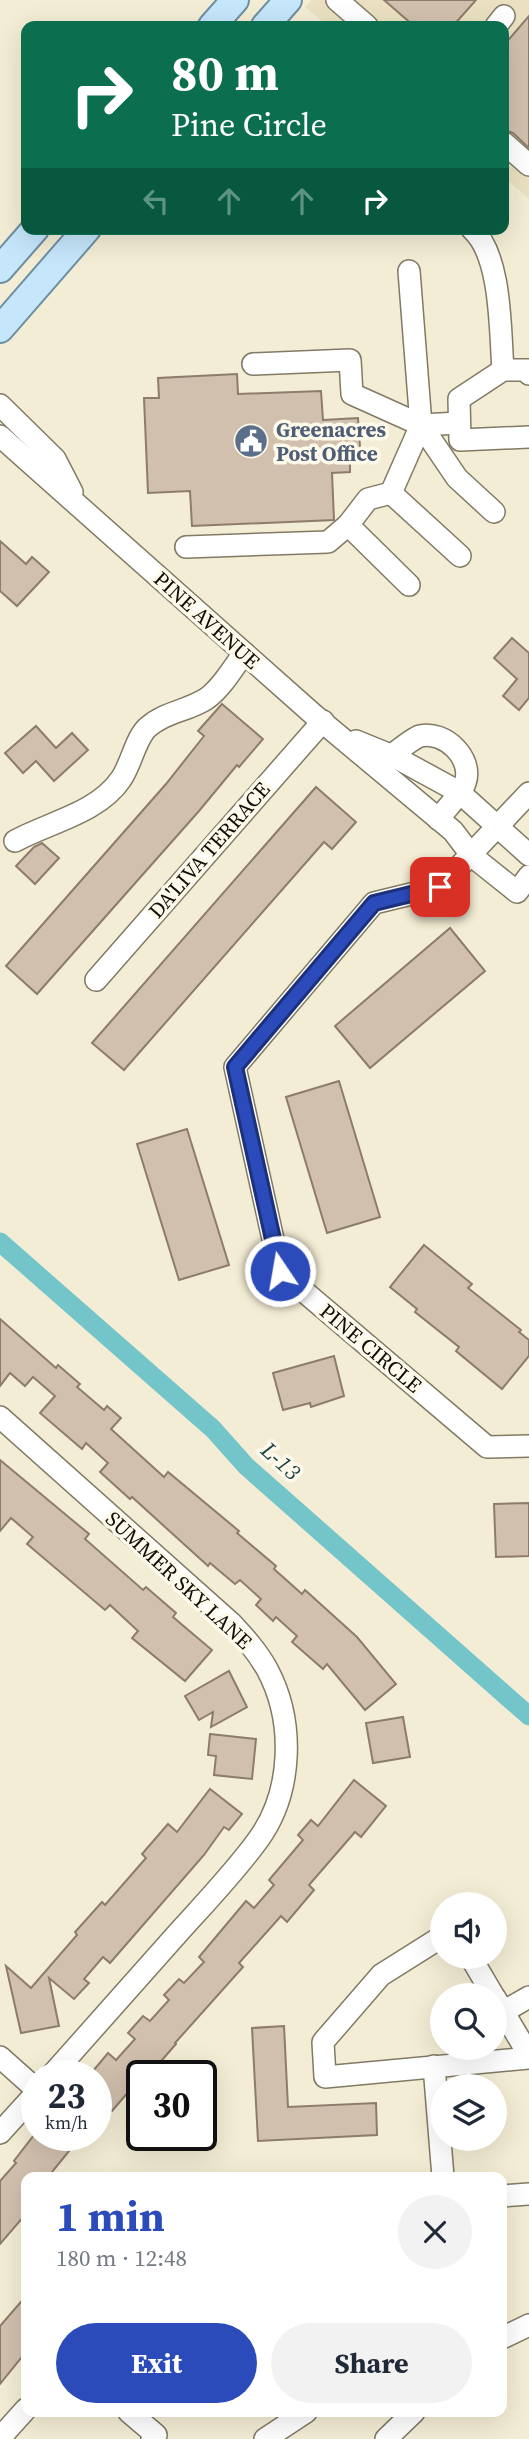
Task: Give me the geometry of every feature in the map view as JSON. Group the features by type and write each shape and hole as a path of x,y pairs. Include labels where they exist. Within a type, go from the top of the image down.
{"main road":[{"path":"216,21 235,0"},
{"path":"269,21 288,0"},
{"path":"0,269 30,235"},
{"path":"0,329 82,235"}],"street":[{"path":"509,148 529,165"},
{"path":"479,235 487,251 494,278 503,370"},
{"path":"391,493 421,425 409,271"},
{"path":"253,364 350,360 352,394 421,425 459,424"},
{"path":"529,374 529,370 503,370 459,399 460,440 529,437"},
{"name":"PINE AVENUE","path":"0,405 55,459 78,503"},
{"path":"421,425 457,478 494,512"},
{"name":"PINE AVENUE","path":"0,436 330,728 385,761 459,792 529,855"},
{"path":"187,547 328,542 348,525 369,499 391,493"},
{"path":"391,493 460,556"},
{"path":"348,525 409,585"},
{"path":"15,841 40,828 69,818 101,800 121,780 145,729 162,716 207,698 244,653"},
{"name":"DA'LIVA TERRACE","path":"96,980 330,728"},
{"path":"385,761 418,736 443,740 458,751 466,765 465,783 439,819"},
{"name":"PINE AVENUE","path":"385,761 453,831 472,856 517,892 529,876"},
{"name":"PINE CIRCLE","path":"529,793 440,887 374,903 235,1067 280,1271 487,1447 529,1446"},
{"name":"SUMMER SKY LANE","path":"0,1417 221,1614 252,1646 267,1668 275,1687 283,1712 286,1739 281,1792 258,1840 65,2060"},
{"path":"430,1944 381,1975 323,2042 325,2077 529,2057 507,2019"},
{"path":"507,2000 529,1997"},
{"path":"0,2057 21,2076"},
{"path":"434,2066 443,2172"},
{"path":"0,2133 21,2109"},
{"path":"507,2196 529,2194"},
{"path":"507,2336 529,2325"},
{"path":"0,2438 21,2415"},
{"path":"135,2417 156,2435 152,2439"},
{"path":"265,2439 298,2417"},
{"path":"386,2439 409,2417"}],"shaded area":[{"path":"311,0 529,0 529,199 509,181 509,21 322,21 305,7"}],"building":[{"path":"384,0 476,0 457,21 408,21"},
{"path":"529,16 529,148 509,132 509,39"},
{"path":"237,374 238,394 321,391 323,420 358,418 361,461 350,462 350,472 332,473 334,520 192,526 190,491 148,493 144,398 159,398 158,378"},
{"path":"0,541 26,564 32,557 49,572 17,606 0,591"},
{"path":"512,638 529,653 529,698 519,710 503,696 517,679 494,658"},
{"path":"222,704 263,739 239,767 237,765 37,994 6,966 166,784 204,736 198,731"},
{"path":"36,726 56,748 72,733 88,750 54,781 36,761 23,773 5,753"},
{"path":"316,787 356,822 332,849 324,842 124,1070 92,1043"},
{"path":"42,843 59,858 35,884 16,866 34,847"},
{"path":"450,928 485,971 370,1068 335,1026"},
{"path":"339,1081 380,1217 327,1233 286,1097"},
{"path":"187,1129 229,1265 179,1280 137,1144"},
{"path":"424,1245 472,1284 468,1288 521,1330 519,1332 529,1340 529,1356 502,1389 456,1351 459,1347 415,1312 417,1309 390,1287"},
{"path":"0,1319 56,1368 58,1365 80,1384 77,1387 104,1410 107,1406 121,1418 111,1429 164,1477 168,1472 239,1531 237,1533 276,1566 274,1569 302,1594 305,1590 357,1637 396,1684 365,1710 327,1664 323,1669 292,1642 297,1636 276,1617 273,1621 256,1605 261,1599 240,1580 235,1584 210,1563 208,1566 132,1497 130,1499 100,1472 108,1463 86,1443 82,1449 40,1413 55,1396 33,1377 25,1386 10,1373 0,1386"},
{"path":"334,1356 344,1396 311,1407 310,1403 283,1410 273,1373"},
{"path":"0,1460 89,1534 85,1539 143,1590 146,1587 176,1613 173,1617 212,1650 185,1681 132,1638 138,1631 110,1605 105,1610 27,1544 33,1537 11,1518 0,1531"},
{"path":"529,1503 529,1556 496,1557 494,1504"},
{"path":"229,1671 247,1707 211,1727 213,1712 199,1720 185,1696"},
{"path":"403,1717 410,1757 373,1763 366,1723"},
{"path":"210,1734 256,1739 252,1779 214,1775 216,1756 208,1755"},
{"path":"354,1780 386,1806 361,1837 355,1832 309,1885 314,1890 287,1922 281,1916 239,1963 243,1967 162,2060 126,2060 126,2095 112,2111 112,2060 102,2060 108,2053 116,2060 135,2039 128,2033 143,2016 150,2021 169,2000 164,1995 179,1979 184,1983 204,1962 199,1957 246,1901 254,1908 274,1885 269,1880 303,1840 298,1835 311,1820 318,1826"},
{"path":"210,1789 242,1814 229,1830 224,1827 204,1855 110,1963 103,1957 84,1979 89,1983 74,1999 49,1978 59,2026 21,2033 6,1966 31,1988 77,1935 75,1932 102,1902 105,1905 146,1858 142,1854 168,1824 177,1832"},
{"path":"284,2026 288,2107 376,2103 377,2135 258,2141 252,2028"},
{"path":"22,2151 69,2151 52,2172 21,2172 21,2220 0,2244 0,2181 16,2163 14,2161"},
{"path":"21,2302 21,2358 0,2384 0,2326"}],"waterway":[{"name":"L-13","path":"0,1242 213,1429 246,1466 529,1716"}],"place":[{"name":"Greenacres Post Office","path":"251,441"}],"route":[{"path":"280,1271 235,1067 374,903 440,887"}]}
